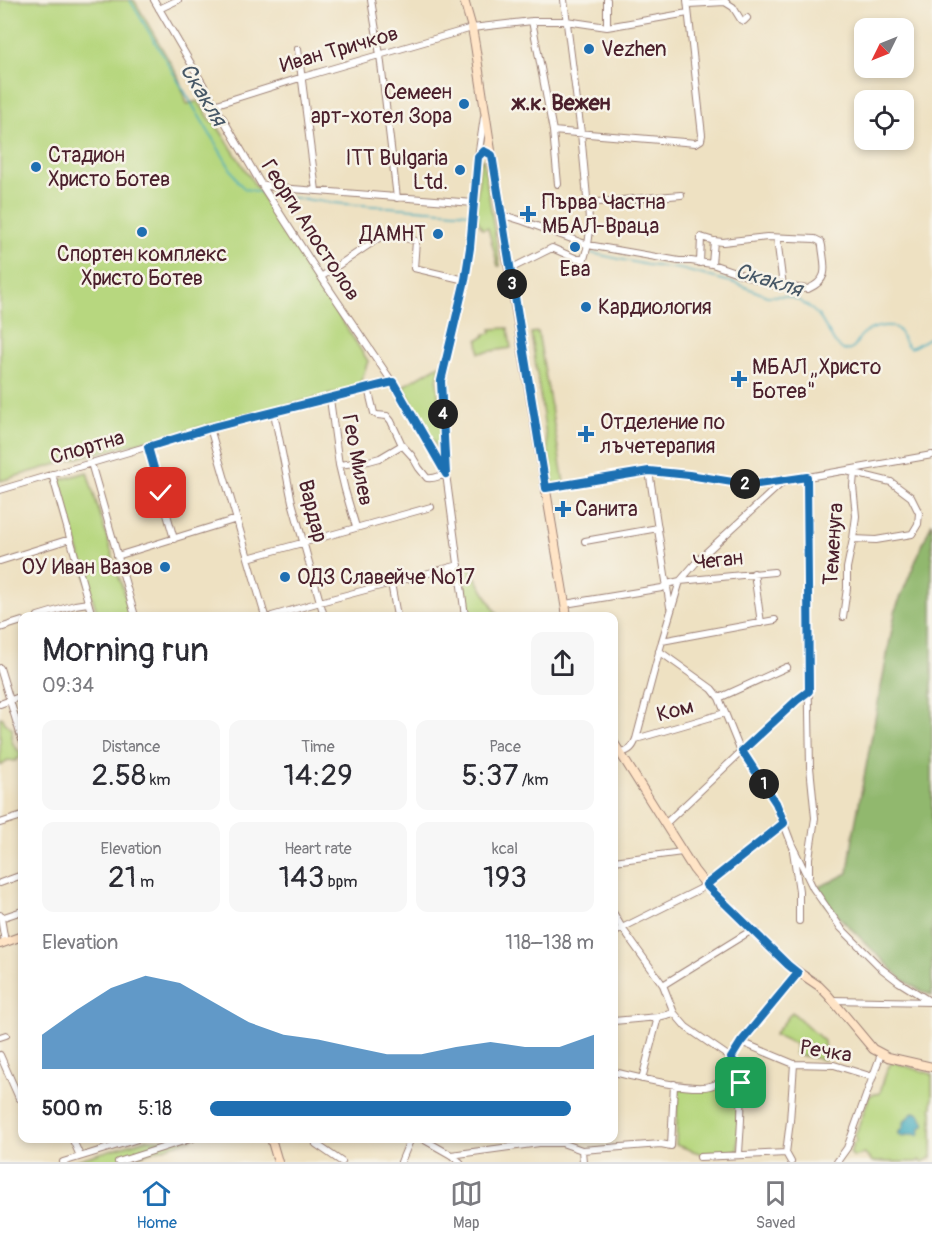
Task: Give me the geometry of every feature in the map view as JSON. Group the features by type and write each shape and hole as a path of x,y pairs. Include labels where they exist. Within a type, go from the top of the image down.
{"street":[{"name":"Георги Апостолов","path":"154,0 261,184 393,382 446,474"},
{"path":"159,9 178,0"},
{"path":"371,0 397,198"},
{"path":"464,0 472,28 566,612"},
{"path":"510,269 552,248 577,259 585,259 588,246 590,230 581,133 564,0"},
{"path":"607,0 607,27"},
{"path":"552,131 696,143 702,135 687,2 725,1 733,7 741,20 744,21 747,18"},
{"name":"Иван Тричков","path":"214,105 472,28 532,21 566,21 607,27 688,13"},
{"path":"532,21 552,131 558,183"},
{"path":"298,49 316,191"},
{"path":"465,612 446,474 441,381 465,280 485,108"},
{"path":"478,157 484,151 492,155"},
{"path":"261,184 279,188 474,203"},
{"path":"586,203 681,195"},
{"path":"501,217 523,221 588,246 679,261 700,263 712,264 772,285 808,289 819,282 824,276 825,269 822,246 815,238 767,237 732,242 714,241 701,237 700,263"},
{"path":"321,277 382,237 394,235 416,241 414,268 465,280"},
{"path":"777,238 783,286"},
{"path":"712,264 714,241"},
{"name":"Спортна","path":"0,490 210,428 393,382"},
{"path":"368,388 376,415 387,416 402,445 427,477 435,479 446,474"},
{"name":"Гео Милев","path":"330,399 339,465 356,527"},
{"name":"Вардар","path":"274,413 292,502 323,612"},
{"path":"210,428 264,612"},
{"path":"339,465 380,458 402,445"},
{"path":"148,447 174,539"},
{"path":"546,488 649,471 751,485 932,455"},
{"path":"91,463 134,612"},
{"path":"843,470 891,482 911,497 920,513 918,524 912,534 876,540 853,539"},
{"path":"649,471 671,611"},
{"name":"Теменуга","path":"843,617 847,568 856,516 854,472"},
{"path":"52,474 90,612"},
{"path":"807,477 810,767 815,818 809,858 809,879"},
{"path":"618,755 628,752 636,740 680,581 700,558 785,480"},
{"path":"248,558 430,507"},
{"path":"117,556 237,519"},
{"path":"585,541 658,528"},
{"path":"0,561 70,539"},
{"path":"286,612 459,565"},
{"name":"Чеган","path":"565,604 662,588 667,584 680,581 774,572"},
{"path":"754,573 761,623"},
{"path":"391,583 396,612"},
{"path":"51,612 87,603"},
{"path":"662,640 775,620"},
{"path":"0,628 18,622"},
{"path":"659,651 712,689 719,698 738,745 776,803 792,845 813,888 841,928 882,969 931,1002"},
{"path":"719,698 787,667"},
{"path":"0,668 18,723"},
{"path":"665,824 809,691"},
{"path":"0,704 18,697"},
{"name":"Ком","path":"636,740 725,713"},
{"path":"618,756 665,824 695,873 706,885 798,973 819,986 873,1049 893,1059 932,1067"},
{"path":"0,823 18,817"},
{"path":"618,930 706,885 784,823"},
{"path":"792,845 799,891 799,921"},
{"path":"618,860 682,852"},
{"path":"0,883 18,876"},
{"path":"18,912 0,916 3,943 18,937"},
{"path":"618,921 663,985 674,1013 686,1027 731,1058 736,1064 741,1083 739,1154"},
{"path":"663,985 752,930"},
{"path":"731,1058 741,1042 798,973"},
{"path":"832,999 931,1002"},
{"path":"618,1021 658,1017 674,1013"},
{"path":"642,1078 658,1017"},
{"name":"Речка","path":"741,1042 794,1064 834,1065 873,1077"},
{"path":"837,1162 847,1148 880,1054"},
{"path":"0,1055 18,1096"},
{"path":"791,1162 786,1153 794,1064"},
{"path":"618,1073 702,1088 713,1086 738,1070"},
{"path":"566,1143 582,1150 661,1144 671,1146 674,1084"},
{"path":"74,1143 80,1156"},
{"path":"63,1162 124,1143"},
{"path":"118,1162 177,1143"},
{"path":"273,1143 278,1162"},
{"path":"401,1162 409,1143"},
{"path":"429,1143 460,1162"},
{"path":"451,1155 539,1143"},
{"path":"602,1143 602,1148"},
{"path":"316,1144 342,1162"},
{"path":"582,1150 583,1162"},
{"path":"700,1157 786,1153"}],"green space":[{"name":"Спортен комплекс Христо Ботев","path":"0,0 134,0 178,76 187,104 198,101 212,122 214,121 368,361 359,387 78,458 0,481"},
{"path":"481,159 483,159 500,266 498,266 488,228 482,229 475,215"},
{"path":"508,328 511,348 479,353 478,339 491,333 491,329"},
{"path":"538,332 564,483 553,484 531,333"},
{"path":"441,364 437,380 443,450 439,451 403,386"},
{"path":"87,472 130,612 97,612 57,481"},
{"path":"932,522 932,996 902,979 826,904 823,900 826,898 816,888 848,873 896,608"},
{"path":"469,566 496,612 468,612 462,568"},
{"path":"0,717 12,728 11,737 18,750 18,758 15,761 8,760 0,765"},
{"path":"792,1012 824,1041 825,1060 794,1054 796,1044 774,1035"},
{"path":"892,1062 932,1074 932,1157 923,1162 919,1160 917,1162 873,1162 864,1154 854,1157 850,1153 856,1142 855,1136 870,1095 880,1093"},
{"path":"736,1075 740,1078 738,1151 702,1154 676,1145 678,1089 714,1088"},
{"path":"134,1143 180,1143 118,1162 70,1162"}],"water":[{"path":"914,1112 920,1114 925,1124 918,1136 915,1134 902,1136 898,1133 903,1128 905,1120"}],"waterway":[{"name":"Скакля","path":"130,0 239,183 245,189 261,192"},
{"name":"Скакля","path":"274,195 333,203 470,213"},
{"name":"Скакля","path":"591,253 647,265 680,269 738,284 767,296 786,296 798,300 819,316 835,343 843,350 851,350 863,334 883,326 896,328 910,348 932,336"}],"place":[{"name":"Vezhen","path":"589,49"},
{"name":"Семеен арт-хотел Зора","path":"464,104"},
{"name":"Стадион Христо Ботев","path":"36,167"},
{"name":"ITT Bulgaria Ltd.","path":"460,170"},
{"name":"Първа Частна МБАЛ-Враца","path":"528,214"},
{"name":"Спортен комплекс Христо Ботев","path":"142,232"},
{"name":"ДАМНТ","path":"438,234"},
{"name":"Ева","path":"575,247"},
{"name":"Кардиология","path":"586,307"},
{"name":"МБАЛ „Христо Ботев\"","path":"739,379"},
{"name":"Отделение по лъчетерапия","path":"586,434"},
{"name":"Санита","path":"563,509"},
{"name":"ОУ Иван Вазов","path":"165,567"},
{"name":"ОДЗ Славейче №17","path":"285,577"}],"district":[{"name":"ж.к. Вежен","path":"561,102"}],"route":[{"path":"161,493 148,447 210,428 393,382 446,474 441,381 465,280 473,222 478,157 484,151 492,155 546,488 649,471 751,485 807,477 809,691 742,751 776,803 784,823 706,885 798,973 741,1042 731,1058 736,1064 741,1083"}]}
